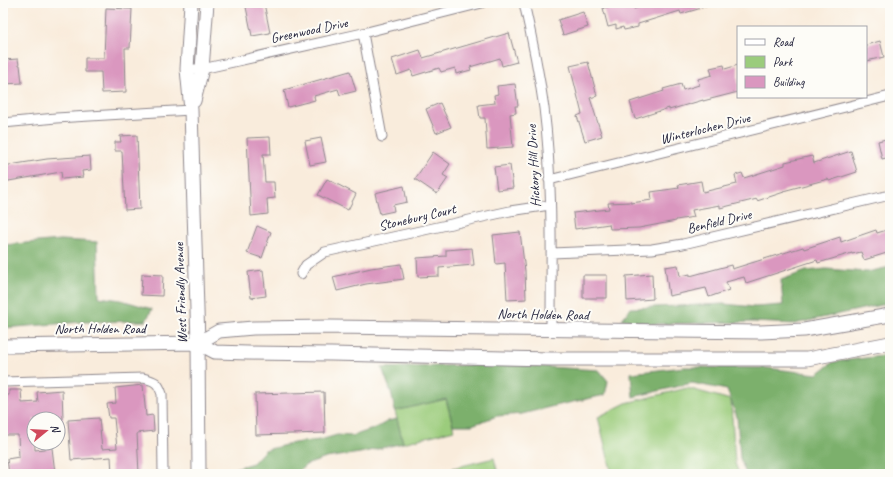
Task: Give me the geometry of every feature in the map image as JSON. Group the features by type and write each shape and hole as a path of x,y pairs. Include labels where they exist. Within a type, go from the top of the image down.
{"main road":[{"name":"West Friendly Avenue","path":"191,3 187,69 191,110 198,343 199,474"},
{"name":"West Friendly Avenue","path":"191,110 202,69 208,3"},
{"name":"North Holden Road","path":"198,343 219,331 253,328 331,327 761,332 804,330 890,315"},
{"name":"North Holden Road","path":"3,346 198,343 215,352 248,353 551,359 807,359 890,343"}],"street":[{"name":"Greenwood Drive","path":"187,69 202,69 363,33 482,3"},
{"name":"Hickory Hill Drive","path":"524,3 531,31 544,109 550,205 551,330"},
{"path":"363,33 382,137"},
{"name":"Winterlochen Drive","path":"549,180 890,96"},
{"path":"3,123 191,110"},
{"name":"Benfield Drive","path":"551,253 652,249 683,244 890,195"},
{"name":"Stonebury Court","path":"301,274 306,265 325,252 510,211 550,205"},
{"path":"3,382 143,378 153,381 159,385 162,394 163,474"}],"green space":[{"path":"61,240 97,242 99,297 121,300 152,309 146,321 81,322 3,328 3,245"},
{"path":"890,267 890,303 794,324 754,322 653,324 622,319 631,308 724,304 755,307 783,305 781,280 806,271 826,269 867,272"},
{"path":"890,355 890,474 746,474 740,458 737,417 727,390 692,383 633,397 631,373 685,367 767,368 817,374 833,362"},
{"path":"513,365 599,370 608,381 605,395 522,414 497,416 472,425 453,425 446,399 395,411 391,392 382,368"},
{"path":"687,388 731,400 735,463 739,474 612,474 598,417 626,403"},
{"path":"446,399 454,430 403,443 395,411"},
{"path":"397,419 403,443 360,453 326,458 306,465 295,474 236,474 236,468 253,463 265,450 294,443 320,440 337,435 352,436 376,428 388,421"},
{"path":"494,458 498,474 454,474 453,468"}],"building":[{"path":"264,3 270,33 252,36 246,7"},
{"path":"625,3 633,3 634,9 653,3 712,3 712,5 681,14 680,11 638,24 638,27 624,30 623,27 616,29 616,25 608,27 603,8"},
{"path":"106,8 132,9 130,48 125,48 126,92 102,93 101,72 85,72 85,58 104,58"},
{"path":"583,12 588,27 563,35 558,20"},
{"path":"509,33 517,62 502,66 500,58 470,67 471,70 456,74 455,68 441,72 439,68 413,76 411,70 397,75 392,59 420,50 423,58"},
{"path":"880,41 884,57 867,61 867,45"},
{"path":"18,59 22,83 3,84 3,60"},
{"path":"588,62 597,96 590,98 602,136 585,141 577,116 582,114 570,66"},
{"path":"724,65 725,69 737,65 737,92 669,110 669,108 635,119 630,102 664,91 663,89 681,84 683,90 699,85 698,79 712,75 710,68"},
{"path":"350,71 356,91 340,95 338,89 314,96 315,100 288,107 284,90"},
{"path":"515,84 518,106 515,106 516,113 510,114 513,147 487,149 485,118 480,118 478,105 495,103 494,95 498,94 497,86"},
{"path":"440,103 451,127 436,133 426,109"},
{"path":"137,135 140,209 125,210 122,151 115,151 115,142 121,142 120,136"},
{"path":"270,137 271,154 263,154 265,182 274,182 275,198 267,199 268,214 251,216 247,138"},
{"path":"321,138 326,162 310,165 305,141"},
{"path":"890,138 890,157 882,159 878,141"},
{"path":"851,151 857,172 829,181 828,179 783,191 784,192 757,201 757,199 720,208 720,205 692,210 694,217 639,228 610,229 609,224 575,229 573,213 609,209 608,203 631,203 652,200 651,192 679,188 678,185 701,181 703,192 737,184 735,175 742,173 744,178 785,165 785,162 812,156 814,163"},
{"path":"433,152 450,164 443,175 448,178 437,194 415,179"},
{"path":"90,156 91,170 82,171 83,177 62,179 61,172 3,182 3,166 47,159"},
{"path":"510,165 513,188 497,190 494,167"},
{"path":"327,179 356,194 348,210 318,195"},
{"path":"404,186 407,202 393,205 394,211 380,214 375,193"},
{"path":"257,226 271,232 262,258 247,253"},
{"path":"890,229 890,252 864,260 861,252 852,253 818,263 817,260 746,283 744,277 726,282 729,290 709,297 706,288 669,296 665,267 678,265 680,276 690,274 690,276 731,265 732,269 803,247 804,249 840,237 841,242 876,230 877,233"},
{"path":"520,232 525,271 526,299 507,300 505,263 496,264 493,235"},
{"path":"472,248 474,265 439,268 439,276 418,277 417,258 446,256 446,250"},
{"path":"401,264 404,279 366,284 337,291 333,277 371,268"},
{"path":"263,270 266,296 251,298 248,272"},
{"path":"142,274 163,275 162,296 141,295"},
{"path":"652,274 653,299 627,301 626,276"},
{"path":"583,275 607,275 607,298 583,298"},
{"path":"143,385 146,416 153,415 154,431 137,433 139,474 112,474 111,457 71,460 68,420 99,418 102,449 117,448 114,418 109,418 107,404 116,403 115,388"},
{"path":"9,390 21,390 22,403 38,402 37,392 62,390 63,411 26,411 26,451 52,451 55,473 9,474 7,459 19,457 18,435 3,435 3,396 9,395"},
{"path":"324,392 325,433 256,435 255,394"}]}
